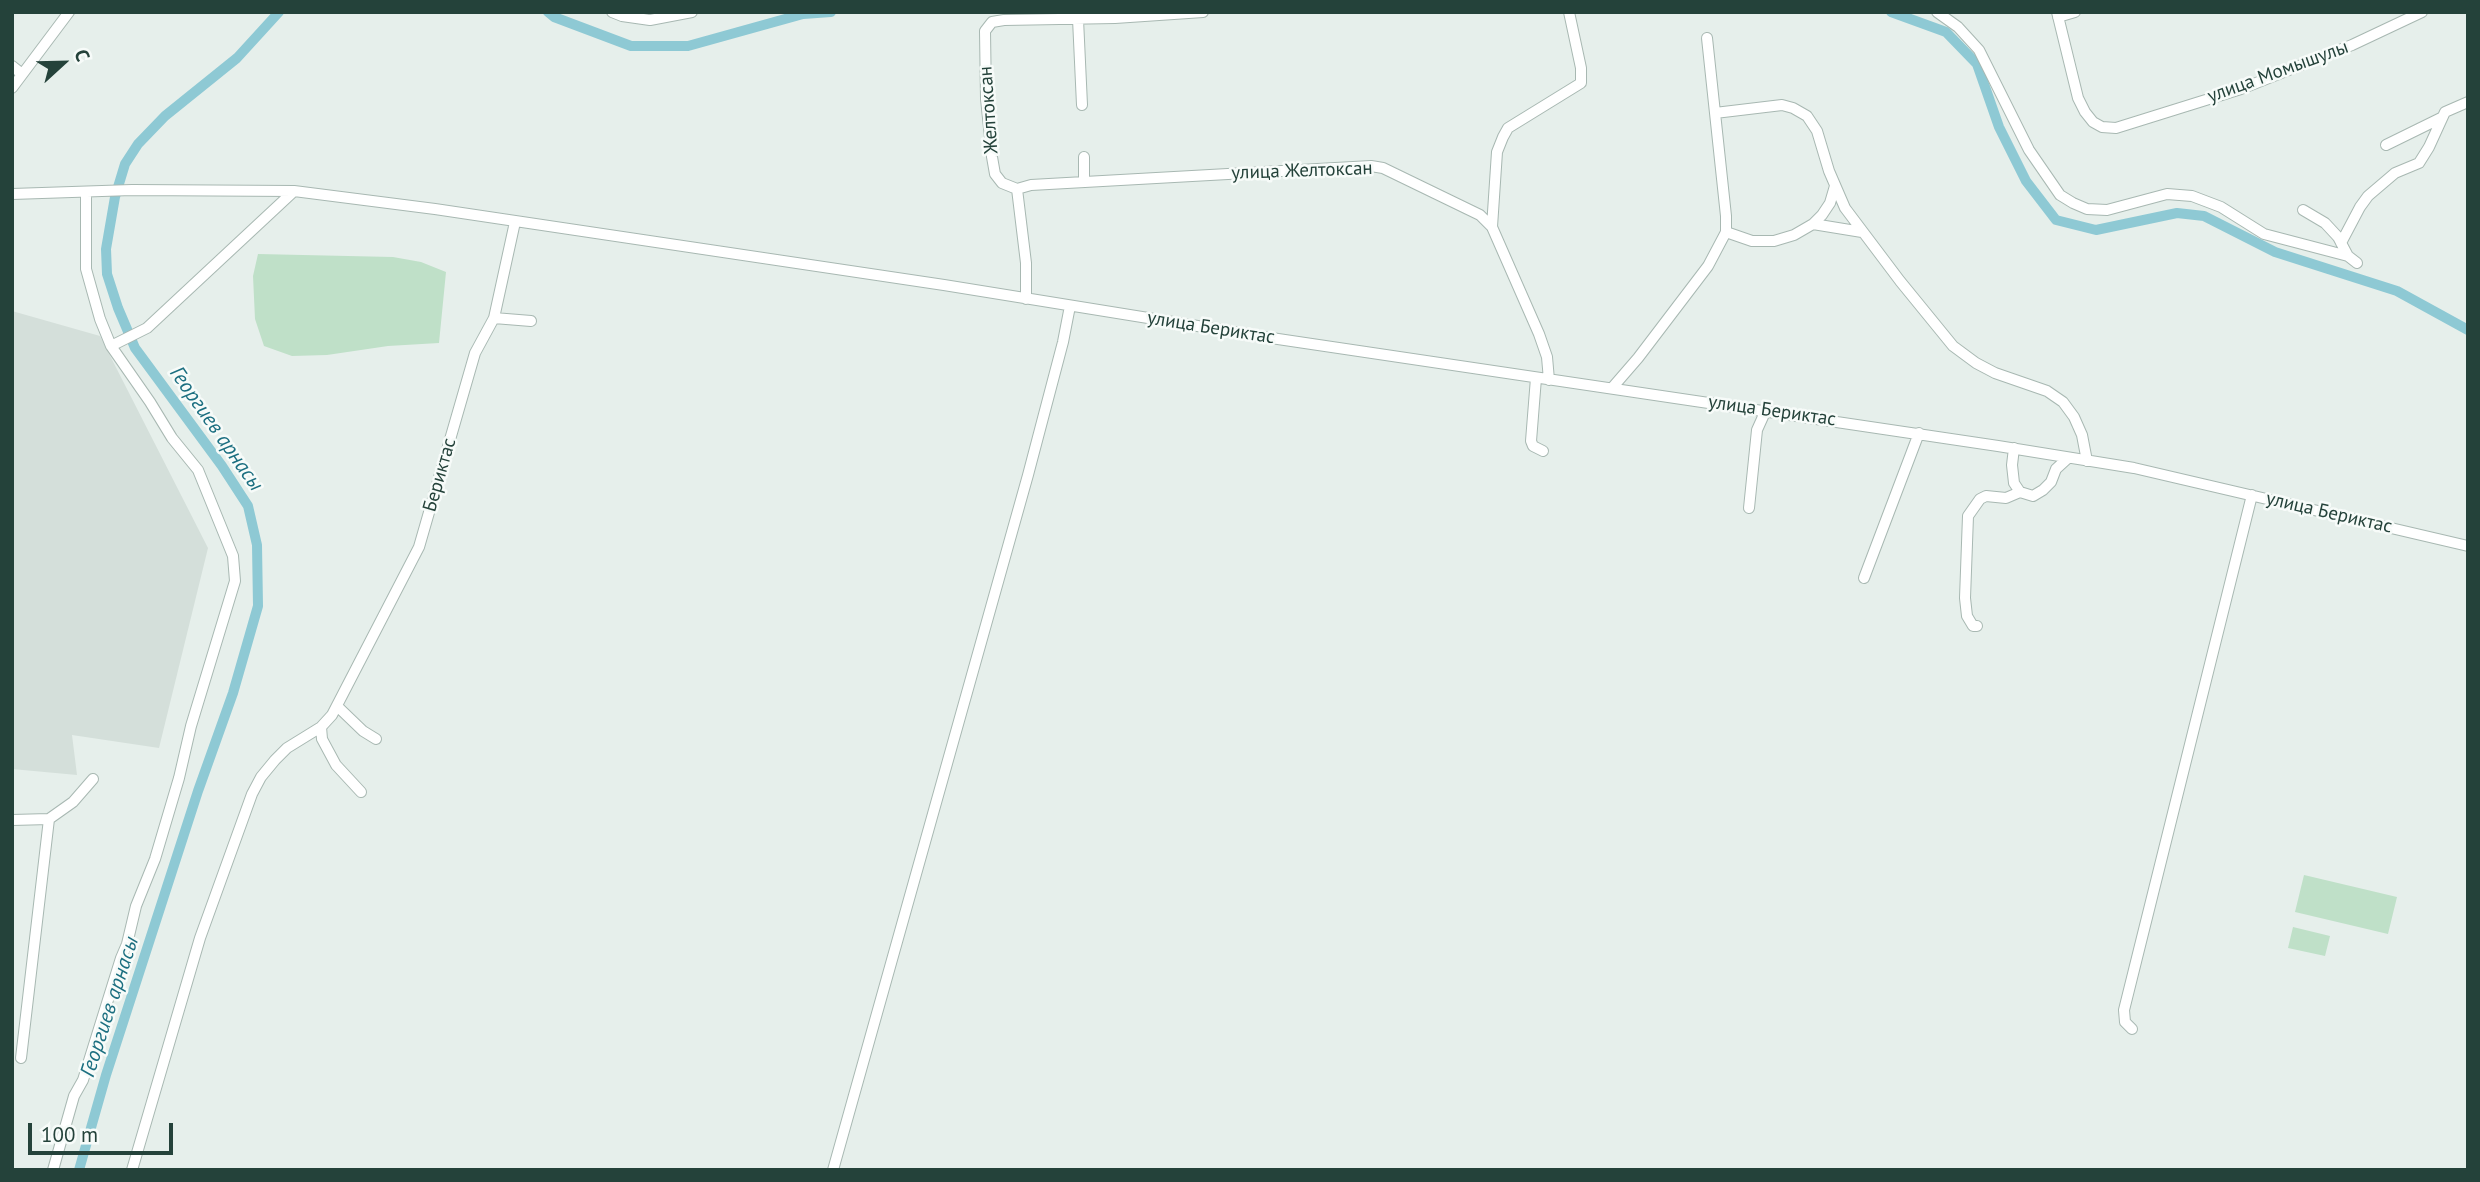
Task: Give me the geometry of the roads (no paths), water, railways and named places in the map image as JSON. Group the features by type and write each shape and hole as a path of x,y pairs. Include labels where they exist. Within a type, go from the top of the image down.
{"street":[{"path":"13,87 69,12"},
{"path":"612,12 650,20 692,12"},
{"path":"1083,105 1078,19 1203,12"},
{"path":"1549,380 1547,357 1539,334 1492,227 1497,152 1508,128 1581,83 1581,68 1569,12"},
{"path":"1937,12 1958,27 1979,50 2029,150 2060,195 2073,203 2087,209 2107,210 2167,194 2192,196 2221,207 2264,234 2352,260 2325,223 2303,210"},
{"path":"2058,15 2076,12"},
{"name":"улица Момышулы","path":"2058,15 2078,98 2085,112 2093,122 2102,127 2116,128 2241,89 2352,45 2422,12"},
{"name":"Желтоксан","path":"1017,188 1002,183 995,174 985,99 985,31 992,22 1004,20 1078,19"},
{"path":"1612,388 1708,266 1726,232 1707,38"},
{"path":"12,66 22,74"},
{"path":"2342,243 2368,196 2395,173 2423,159 2445,112 2468,102"},
{"path":"1715,113 1782,105 1807,116 1817,131 1845,208 1953,346 1976,363 2047,391 2063,402 2082,435 2087,461"},
{"path":"2386,145 2441,118"},
{"path":"1084,157 1084,182"},
{"name":"улица Желтоксан","path":"1017,188 1371,166 1394,172 1480,215 1492,227"},
{"path":"1726,232 1752,241 1774,241 1794,234 1813,224 1822,215 1835,186"},
{"path":"1017,188 1026,263 1026,299"},
{"name":"улица Бериктас","path":"12,194 132,190 294,191 411,205 1549,380 1919,433 2134,468 2468,546"},
{"path":"113,345 147,328 294,191"},
{"path":"53,1170 74,1096 83,1080 127,944 136,906 155,859 191,726 235,581 233,556 198,470 172,438 113,345 100,319 86,270 91,192"},
{"name":"Бериктас","path":"132,1170 200,938 252,794 275,760 287,748 321,727 334,710 419,547 475,353 494,318 515,222"},
{"path":"1813,224 1862,232"},
{"path":"833,1170 1031,462 1070,306"},
{"path":"494,318 531,321"},
{"path":"1536,378 1531,441 1542,451"},
{"path":"1749,509 1757,430 1766,410"},
{"path":"1864,578 1919,433"},
{"path":"2014,449 2014,483 2020,492 2033,496 2043,490 2061,463 2068,458"},
{"path":"1977,626 1973,626 1966,616 1968,516 1980,499 1986,496 2006,498 2020,492"},
{"path":"2132,1029 2125,1021 2124,1010 2252,495"},
{"path":"334,710 376,738"},
{"path":"321,727 322,740 336,765 361,792"},
{"path":"12,820 49,819 73,802 93,779"},
{"path":"21,1058 49,819"}],"waterway":[{"name":"Георгиев арнасы","path":"79,1170 106,1075 198,791 233,693 258,606 257,545 248,506 222,466 135,348 107,274 106,249 115,197 125,164 138,144 165,116 237,58 279,12"},
{"path":"548,12 554,17 631,46 688,46 803,14 831,12"},
{"path":"1891,12 1946,32 1977,64 1999,127 2026,181 2056,220 2096,230 2177,213 2204,216 2275,252 2397,291 2468,330"}]}
